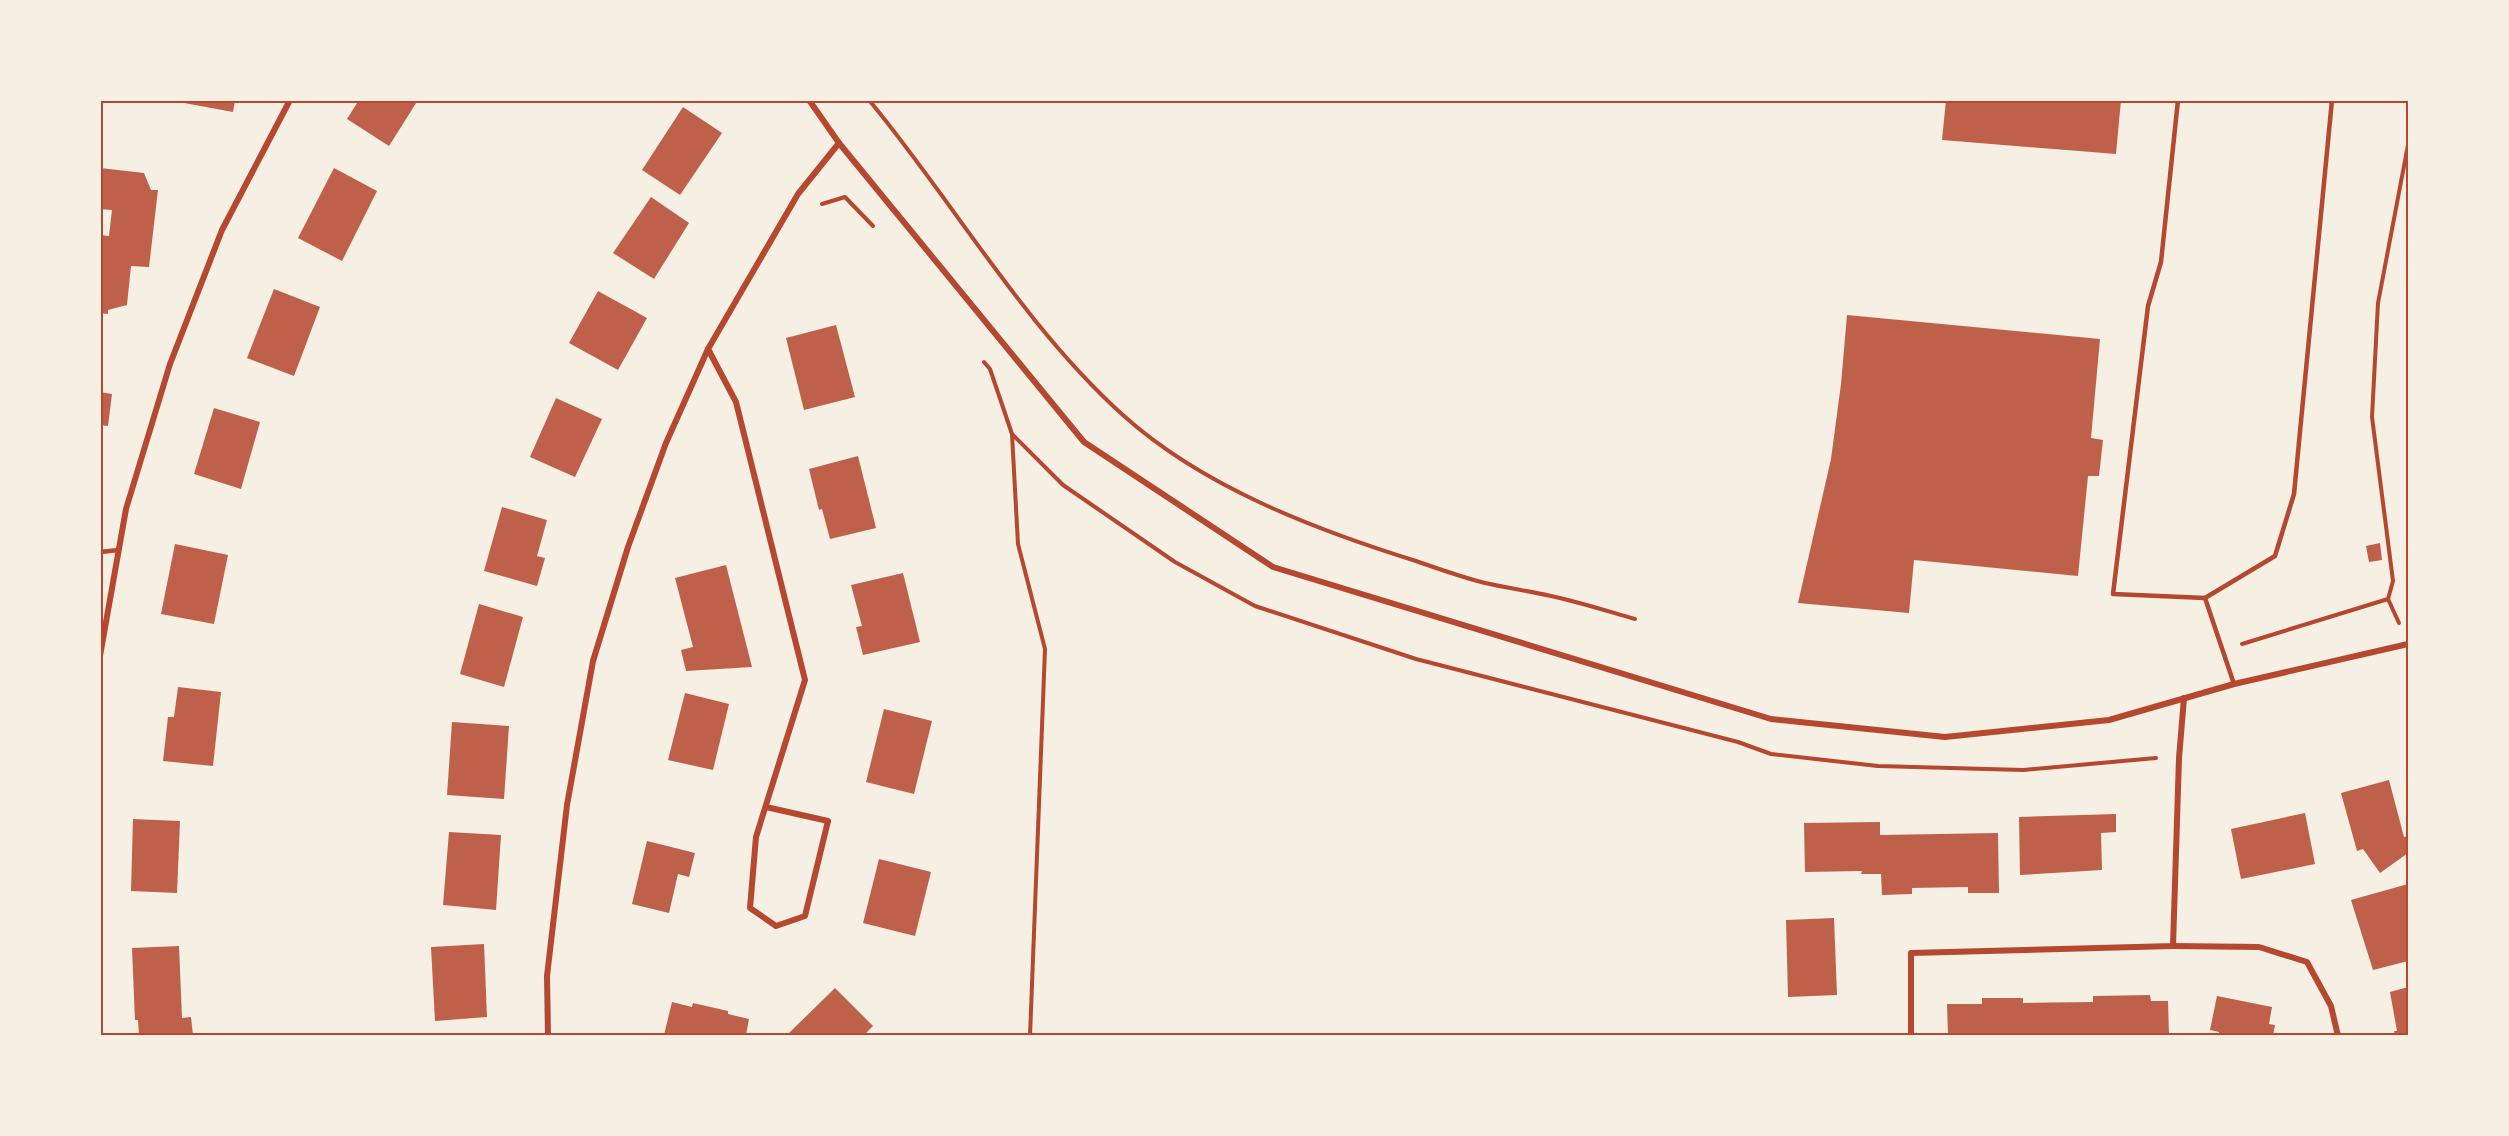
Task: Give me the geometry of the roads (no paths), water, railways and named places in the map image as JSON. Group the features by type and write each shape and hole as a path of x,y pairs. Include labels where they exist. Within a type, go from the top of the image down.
{"street":[{"path":"100,656 126,509 170,363 222,230 290,100"},
{"path":"809,100 839,143 1084,442 1273,567 1771,719 1945,737 2109,720 2234,684 2409,644"},
{"path":"548,1035 547,976 567,805 594,661 628,547 662,453 708,349 798,194 839,143"},
{"path":"708,349 736,402 805,680 756,837 750,908 776,926 805,916 828,821 766,807"},
{"path":"2173,946 2179,758 2184,698"},
{"path":"1911,1035 1911,953 2173,946 2259,947 2307,962 2331,1006 2338,1035"}],"lane":[{"path":"2178,100 2161,262 2148,306 2113,594 2205,598 2275,556 2294,494 2332,100"},
{"path":"100,552 119,550"},
{"path":"2205,598 2234,684"}]}
